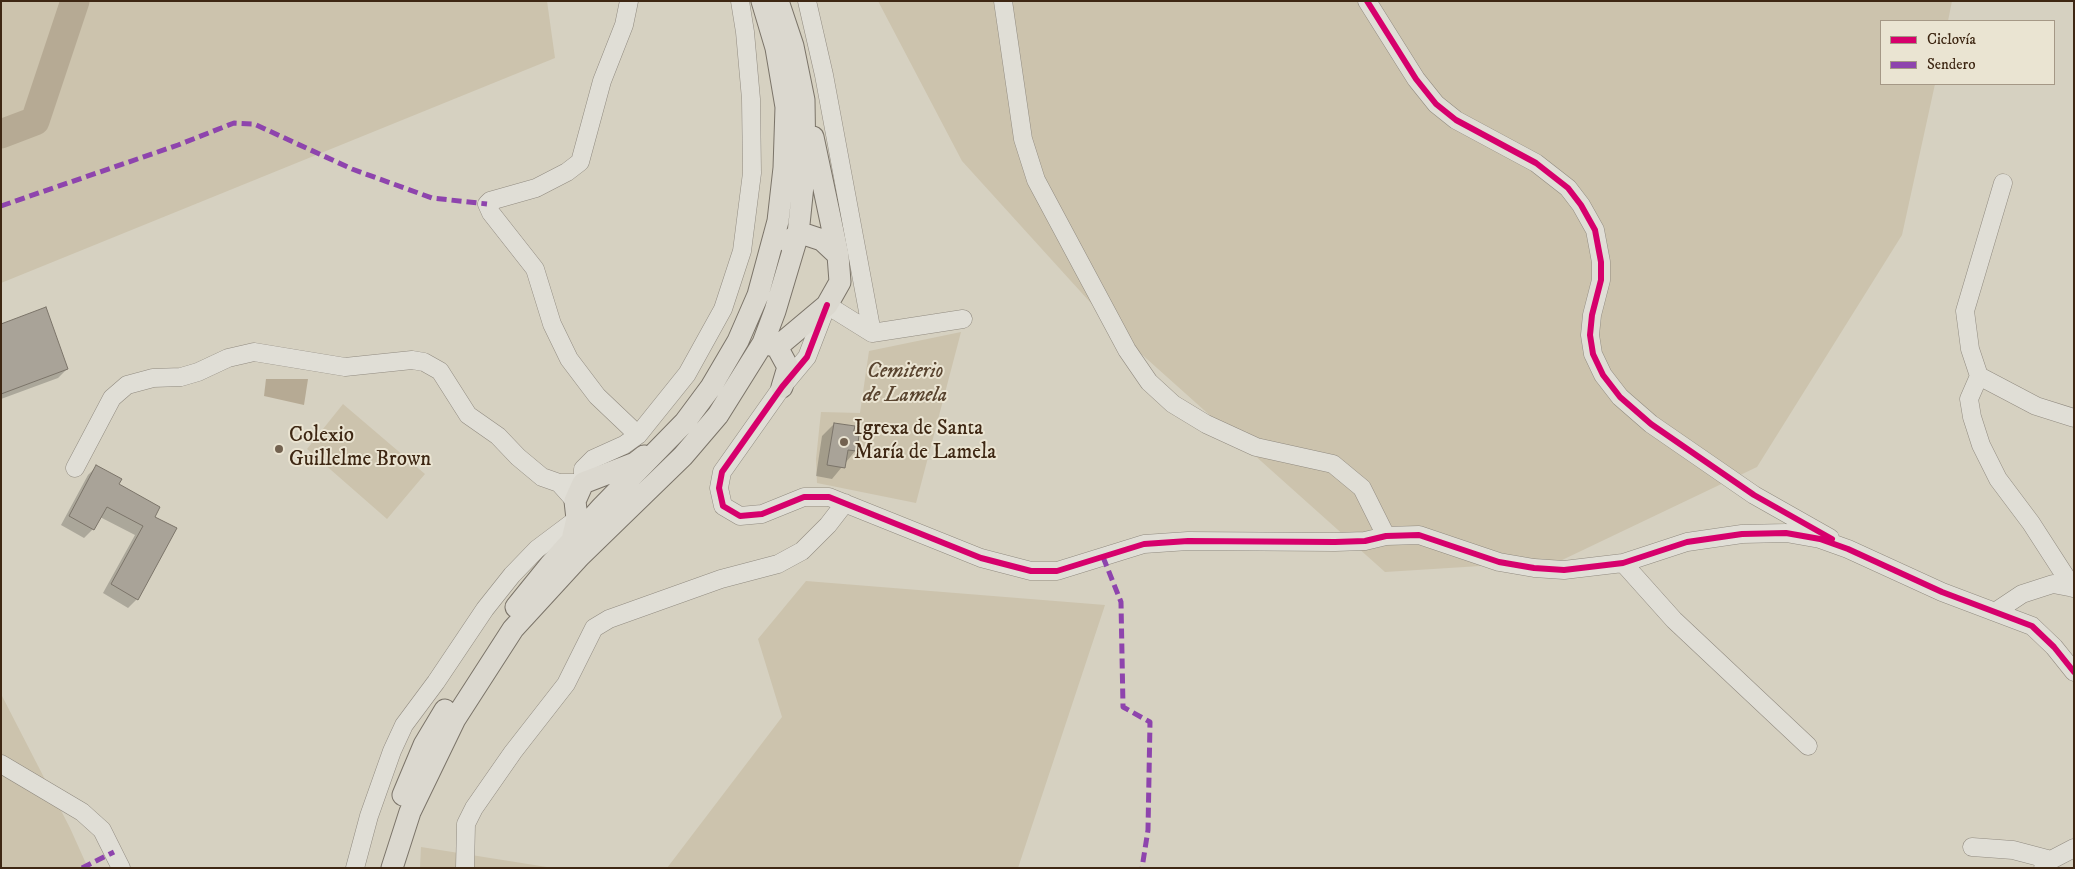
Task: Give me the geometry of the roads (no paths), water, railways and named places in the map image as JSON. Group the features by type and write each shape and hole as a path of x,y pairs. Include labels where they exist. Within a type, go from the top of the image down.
{"main road":[{"path":"378,868 391,825 424,746 468,671 502,624 571,541 607,502 763,342 827,305 840,282 847,251 820,165 795,104 762,1"},
{"path":"392,868 410,812 455,719 513,629 580,556 683,456 718,415 763,342 775,312 789,240 791,144 795,104 793,46 778,1"},
{"path":"685,422 710,388 738,341 758,294 778,221 784,168 795,104"},
{"path":"789,240 807,235 847,251"},
{"path":"763,342 788,366 782,387"},
{"path":"571,541 578,499 669,439"},
{"path":"578,499 595,504 607,502 627,494 653,470 683,456"}],"street":[{"path":"629,1 624,25 602,81 587,142 580,162 567,172 536,188 490,200 487,204 491,213 535,269 552,324 568,360 597,396 638,435"},
{"path":"355,868 369,816 392,751 404,725 436,682 484,610 578,499 583,469 593,459 624,445 638,435 687,374 723,309 742,252 752,174 750,99 745,32 740,1"},
{"path":"807,1 824,75 847,251 872,333"},
{"path":"1003,1 1023,139 1036,180 1128,350 1149,382 1173,404 1206,424 1256,447 1333,464 1362,488 1386,536"},
{"path":"1367,1 1416,79 1436,104 1456,120 1536,163 1568,188 1582,205 1595,230 1601,262 1601,280 1592,315 1590,335 1593,354 1602,375 1620,397 1651,424 1754,495 1803,521 1848,549"},
{"path":"2003,183 1965,311 1970,349 1979,376 1969,399 1972,417 1981,445 1998,479 2031,523 2073,588"},
{"path":"963,319 872,333 827,305 807,357 782,387 722,472 719,488 723,506 740,516 762,514 804,497 829,496 981,558 1030,572 1057,571 1144,544 1188,541 1335,542 1365,541 1386,536 1419,535 1499,562 1534,568 1564,570 1623,563 1687,542 1742,534 1786,533 1820,540 1848,549 1942,592 2032,626 2054,647 2074,672"},
{"path":"75,468 112,398 127,385 153,378 181,377 198,372 228,358 254,352 345,367 403,361 424,362 440,371 468,415 498,436 518,457 542,477 559,483 578,499"},
{"path":"1979,376 2036,406 2074,418"},
{"path":"465,868 466,824 474,808 513,752 566,684 594,628 609,619 721,579 778,564 802,551 828,525 845,502"},
{"path":"1623,563 1674,620 1808,746"},
{"path":"1996,612 2022,594 2053,584 2073,588"},
{"path":"1,764 82,812 102,830 121,868"},
{"path":"1972,847 2013,850 2047,864 2074,848"}],"waterway":[{"path":"1,134 35,121 75,1"}],"place":[{"name":"Igrexa de Santa María de Lamela","path":"844,442"},
{"name":"Colexio Guillelme Brown","path":"279,449"}],"park label":[{"name":"Cemiterio de Lamela","path":"905,385"}]}
